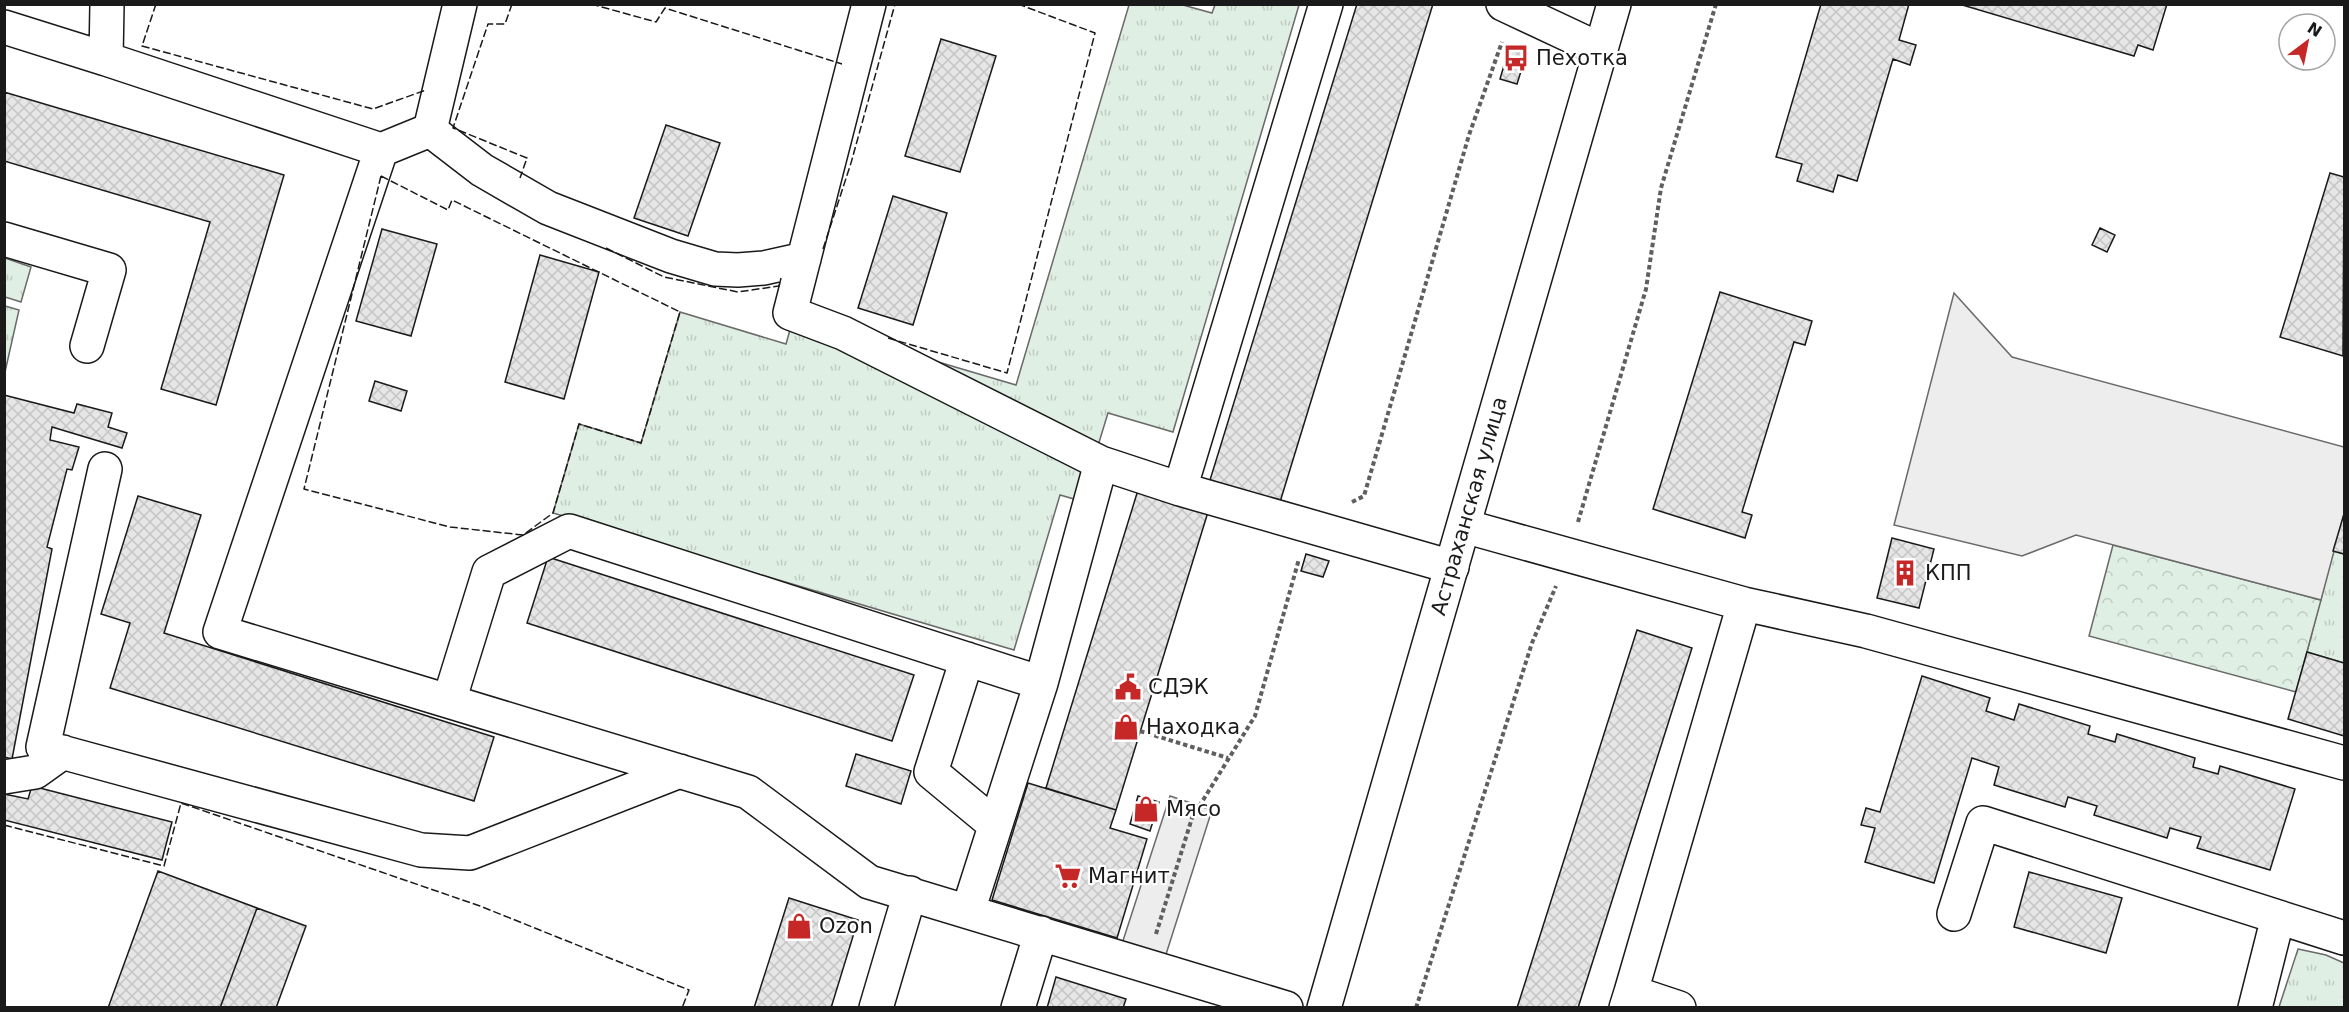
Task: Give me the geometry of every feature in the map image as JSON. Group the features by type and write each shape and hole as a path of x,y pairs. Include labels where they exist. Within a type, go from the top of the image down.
{"main road":[{"path":"106,59 107,4"},
{"path":"430,130 460,4"},
{"path":"868,4 790,313 843,333 1101,463 1180,489 1452,567"},
{"path":"1180,489 1326,4"},
{"path":"1503,4 1601,50"},
{"name":"Астраханская улица","path":"1324,1008 1614,4"},
{"path":"4,27 381,150 430,130"},
{"path":"430,130 482,170 548,208 671,256 715,269 738,270 764,268 804,259"},
{"path":"381,150 220,632 748,792 869,882 1286,1008"},
{"path":"4,239 110,270 87,346"},
{"path":"968,911 1041,683 1101,463"},
{"path":"105,469 44,747 421,850 470,853 680,771"},
{"path":"1464,526 1744,604 1866,631 2344,762"},
{"path":"449,701 489,572 569,531 1041,683"},
{"path":"1679,1008 1629,1000 1744,604"},
{"path":"967,659 931,772 995,825"},
{"path":"4,777 35,772 63,752"},
{"path":"1954,914 1983,823 2344,938"},
{"path":"876,1008 910,894"},
{"path":"2255,1008 2278,917"},
{"path":"1018,1008 1041,933"}],"path":[{"path":"1416,1008 1532,643 1568,556 1646,289 1661,188 1716,4"},
{"path":"1140,731 1229,758"}],"green space":[{"path":"1129,5 1183,5 1212,13 1215,5 1299,5 1173,432 1108,413 1081,501 1060,495 1014,650 553,513 579,424 641,443 680,312 786,344 793,319 1016,385"},
{"path":"5,258 31,267 21,302 5,297"},
{"path":"4,306 19,310 5,372"},
{"path":"2113,545 2321,600 2296,692 2089,636"},
{"path":"2333,551 2344,554 2344,663 2307,652"},
{"path":"2298,949 2326,955 2344,963 2344,1007 2279,1007"}],"shaded area":[{"path":"1954,293 2012,357 2344,447 2344,514 2321,600 2076,535 2022,556 1894,525"},
{"path":"1170,796 1212,810 1161,970 1118,956"}],"building":[{"path":"1357,4 1433,4 1280,502 1210,480"},
{"path":"1821,4 1909,4 1899,40 1916,45 1910,65 1893,59 1857,181 1838,175 1833,192 1797,181 1802,164 1776,157"},
{"path":"1959,4 2167,4 2153,50 2138,45 2134,56"},
{"path":"941,39 996,56 960,172 905,156"},
{"path":"1510,46 1527,51 1522,68 1505,62"},
{"path":"1505,62 1522,68 1517,84 1500,79"},
{"path":"4,92 284,175 216,405 161,389 210,222 4,161"},
{"path":"666,125 720,143 688,236 634,218"},
{"path":"2330,173 2344,177 2343,356 2280,337"},
{"path":"893,196 947,213 913,325 858,308"},
{"path":"2100,228 2115,235 2107,252 2092,245"},
{"path":"382,229 437,244 411,336 356,321"},
{"path":"540,255 599,272 564,399 505,382"},
{"path":"1720,292 1812,321 1805,345 1794,342 1742,512 1752,515 1745,538 1653,509"},
{"path":"375,381 407,391 401,411 369,401"},
{"path":"4,395 74,413 77,404 112,413 108,427 127,433 122,448 52,427 50,440 79,447 72,470 67,469 47,547 52,549 12,759 4,757"},
{"path":"1138,490 1208,512 1116,810 1046,788"},
{"path":"138,496 201,515 164,633 494,737 474,801 110,688 130,623 101,614"},
{"path":"2344,514 2344,554 2333,551"},
{"name":"КПП","path":"1892,538 1934,549 1919,608 1877,598"},
{"path":"1306,554 1329,561 1323,577 1301,571"},
{"path":"548,557 914,675 892,741 527,623"},
{"path":"1637,630 1692,648 1578,1008 1517,1008"},
{"path":"2307,652 2344,663 2344,736 2288,719"},
{"path":"1922,676 1990,698 1986,711 2014,720 2019,704 2090,726 2088,734 2115,742 2117,734 2195,758 2193,767 2218,774 2220,766 2295,789 2270,870 2197,848 2201,837 2170,828 2167,838 2094,815 2097,806 2068,797 2065,807 1994,785 1999,767 1972,758 1934,883 1865,862 1875,828 1861,825 1866,808 1880,812"},
{"path":"856,754 911,771 901,804 846,786"},
{"name":"Магнит","path":"1028,783 1116,810 1110,828 1147,839 1117,938 992,900"},
{"path":"32,786 172,822 162,860 4,820 4,794 28,799"},
{"name":"Мясо","path":"1138,796 1159,802 1150,831 1130,824"},
{"path":"158,871 257,908 220,1008 108,1008"},
{"path":"2029,872 2122,898 2106,953 2014,927"},
{"path":"789,898 858,920 831,1008 754,1008"},
{"path":"257,908 306,926 276,1008 220,1008"},
{"path":"1056,977 1126,999 1123,1008 1047,1008"}],"fence":[{"path":"156,4 142,46 373,109 426,90"},
{"path":"512,4 505,24 488,24 453,128 527,158 520,178"},
{"path":"591,4 656,22 665,8 842,64"},
{"path":"823,249 851,163 895,4"},
{"path":"888,338 1007,373 1095,33 1018,4"},
{"path":"381,176 448,210 452,200 680,312 641,443 579,424 553,513 523,535 450,527 304,489 381,176"},
{"path":"606,248 664,277 738,292 779,286 781,278"},
{"path":"4,825 164,866 181,803 480,906 689,990 682,1008"}],"place":[{"name":"Пехотка","path":"1516,58"},
{"name":"КПП","path":"1905,573"},
{"name":"СДЭК","path":"1128,687"},
{"name":"Находка","path":"1126,727"},
{"name":"Мясо","path":"1146,809"},
{"name":"Магнит","path":"1068,876"},
{"name":"Ozon","path":"799,926"}]}
